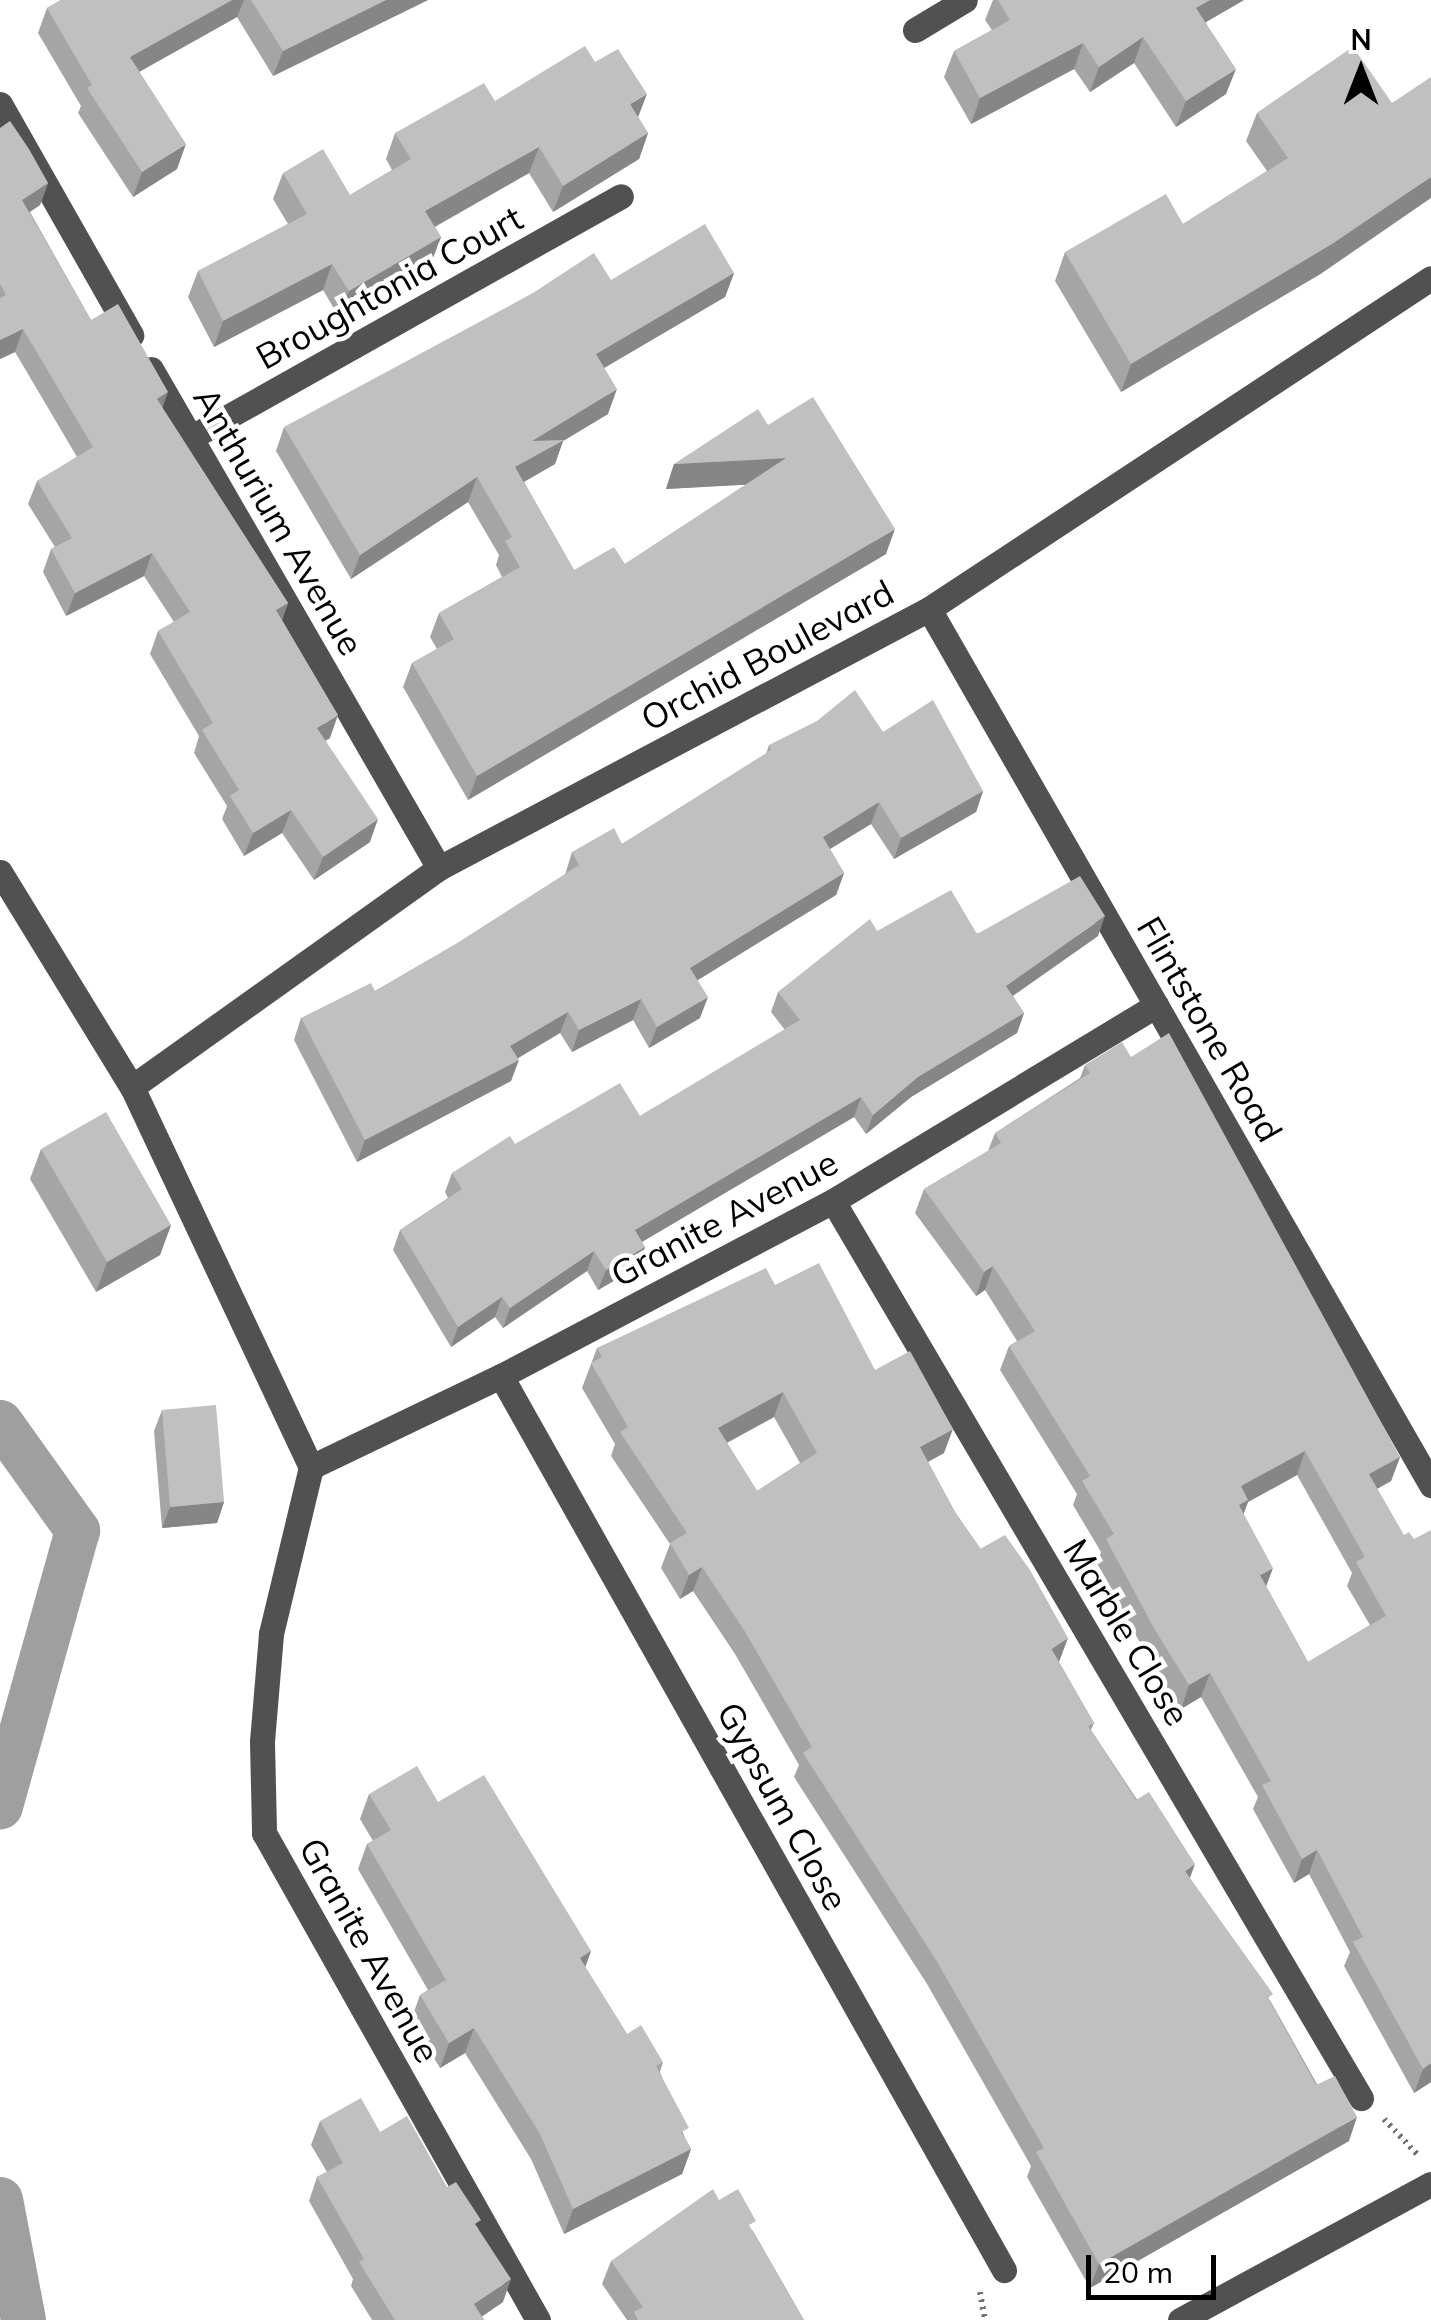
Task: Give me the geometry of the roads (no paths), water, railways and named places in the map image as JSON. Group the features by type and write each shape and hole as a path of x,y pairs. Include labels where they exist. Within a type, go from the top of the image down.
{"street":[{"path":"914,30 966,0"},
{"name":"Anthurium Avenue","path":"0,104 440,868"},
{"name":"Broughtonia Court","path":"190,438 622,196"},
{"name":"Orchid Boulevard","path":"132,1087 440,868 929,609 1431,278"},
{"name":"Flintstone Road","path":"929,609 1431,1485"},
{"path":"0,872 132,1087 311,1467"},
{"name":"Granite Avenue","path":"538,2320 264,1834 262,1742 271,1634 311,1467 501,1376 832,1201 1156,1005"},
{"name":"Marble Close","path":"832,1201 1361,2098"},
{"name":"Gypsum Close","path":"501,1376 1004,2270"},
{"path":"1180,2320 1431,2184"}],"waterway":[{"path":"0,1422 77,1530 0,1806"},
{"path":"0,2199 23,2320"}]}
